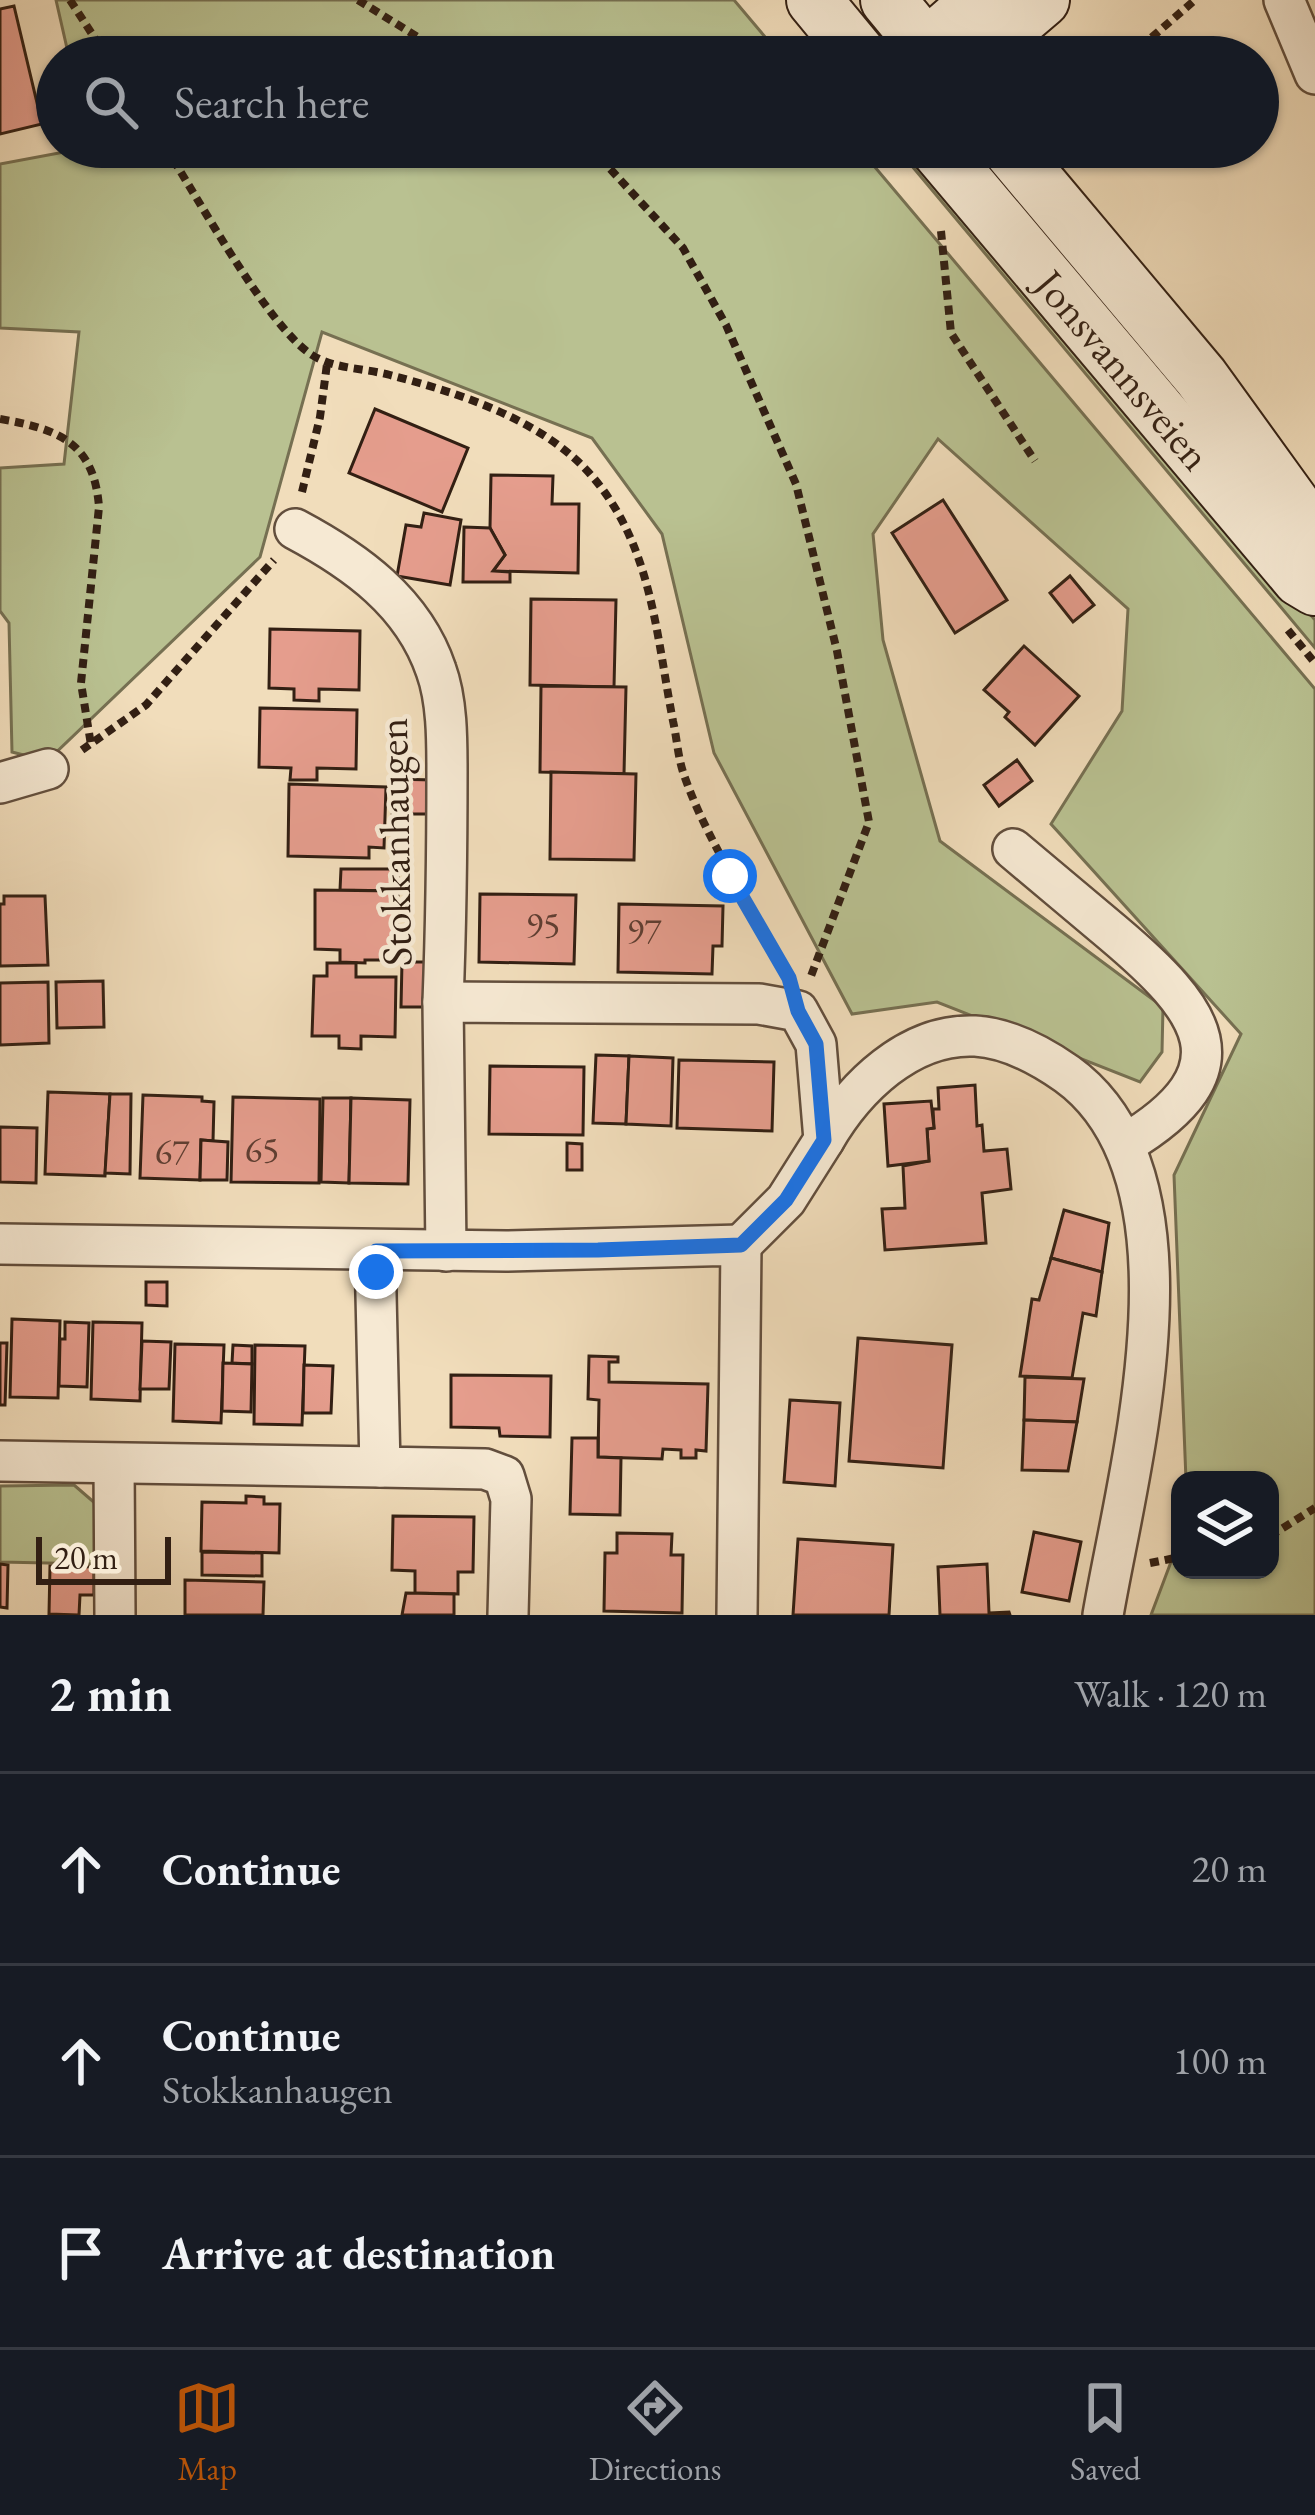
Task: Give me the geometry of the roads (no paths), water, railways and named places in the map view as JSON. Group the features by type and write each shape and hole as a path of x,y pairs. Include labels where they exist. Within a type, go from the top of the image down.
{"main road":[{"path":"814,0 844,36"},
{"path":"888,0 922,36"},
{"path":"953,36 980,0"},
{"path":"973,36 1042,0"},
{"name":"Jonsvannsveien","path":"954,168 1300,579 1315,588"},
{"name":"Jonsvannsveien","path":"1026,168 1201,377 1315,535"}],"street":[{"path":"1283,0 1315,74"},
{"name":"Stokkanhaugen","path":"296,529 376,580 400,607 436,670 448,757 443,1003 446,1251"},
{"path":"0,784 48,769"},
{"path":"1013,849 1163,975 1196,1022 1202,1044 1190,1090 1173,1112 1125,1144"},
{"name":"Stokkanhaugen","path":"443,1003 759,1004 798,1011 816,1044 824,1140"},
{"path":"0,1244 376,1251 741,1245 786,1200 842,1108 878,1072 932,1044 977,1036 1028,1050 1082,1085 1105,1108 1125,1144 1146,1226 1150,1323 1103,1615"},
{"path":"736,1615 741,1245"},
{"path":"376,1251 380,1467"},
{"path":"0,1461 485,1469 504,1476 511,1499 508,1615"},
{"path":"114,1464 115,1615"}]}
